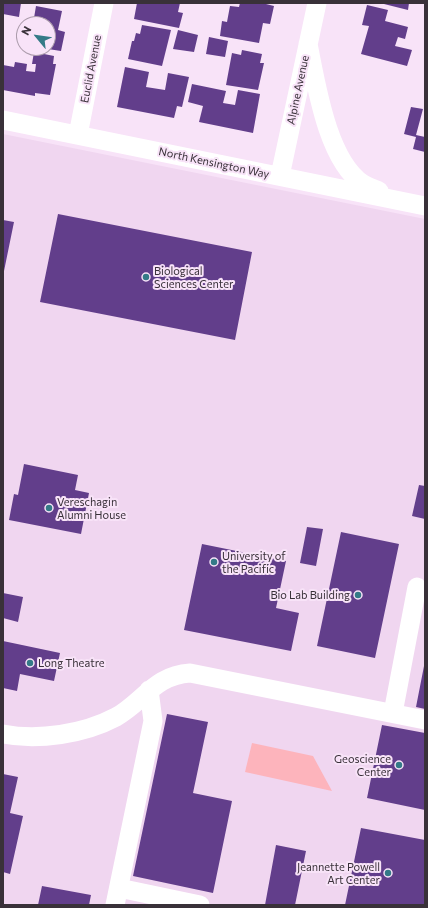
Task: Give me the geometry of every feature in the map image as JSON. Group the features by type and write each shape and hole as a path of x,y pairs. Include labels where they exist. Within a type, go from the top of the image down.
{"street":[{"name":"Euclid Avenue","path":"78,135 104,3"},
{"name":"Alpine Avenue","path":"280,176 317,3"},
{"path":"308,44 320,103 330,135 341,159 362,183 398,200"},
{"name":"North Kensington Way","path":"3,120 425,206"},
{"path":"393,713 417,587"},
{"path":"3,734 36,737 66,734 98,724 116,717 149,690 176,674 190,672 425,720"},
{"path":"149,690 153,721 117,896 200,905"}],"shaded area":[{"name":"University of the Pacific","path":"3,134 425,219 425,905 3,905"},
{"path":"252,743 313,756 332,791 245,772"}],"building":[{"path":"3,3 21,3 19,16 3,14"},
{"path":"137,3 180,3 178,12 183,13 179,28 134,19"},
{"path":"240,3 262,3 274,6 270,24 263,23 259,43 220,36 222,21 227,22 230,6 239,7"},
{"path":"380,3 409,3 408,10"},
{"path":"367,5 388,10 385,21 408,27 405,39 398,37 395,46 412,50 407,66 361,54 369,26 362,25"},
{"path":"36,6 62,11 58,30 65,32 61,51 56,50 56,16 34,16"},
{"path":"142,25 171,30 162,66 128,59 132,41 134,41 136,33 140,34"},
{"path":"178,30 198,35 194,52 173,49"},
{"path":"209,37 228,41 225,57 206,54"},
{"path":"242,50 262,54 260,63 264,63 258,90 226,85 232,53 241,55"},
{"path":"33,56 54,56 53,64 56,64 50,95 35,93 35,96 3,90 3,65 14,67 15,62 27,64 26,71 35,72 36,64 32,64"},
{"path":"125,67 149,72 146,87 165,90 168,73 189,77 182,107 177,106 174,118 117,107"},
{"path":"192,84 226,91 223,103 235,105 238,90 260,94 253,133 199,122 203,106 188,102"},
{"path":"411,107 423,109 416,135 425,137 425,152 413,149 416,137 404,134"},
{"name":"Biological Sciences Center","path":"58,214 252,252 235,340 40,302"},
{"path":"3,220 14,222 4,271 3,271"},
{"name":"Vereschagin Alumni House","path":"24,464 78,475 75,490 89,493 81,534 9,520 14,494 18,495"},
{"path":"419,485 425,486 425,519 412,516"},
{"path":"307,527 323,529 316,566 300,563"},
{"name":"Bio Lab Building","path":"341,532 399,544 375,658 317,646"},
{"path":"202,544 286,561 276,608 299,613 291,651 184,630"},
{"path":"3,593 23,597 18,622 3,618"},
{"name":"Long Theatre","path":"3,641 60,653 54,681 20,674 17,691 3,688"},
{"path":"425,666 425,709 416,707"},
{"path":"167,714 208,722 193,793 232,801 213,893 133,876"},
{"name":"Geoscience Center","path":"382,725 425,733 425,810 367,798"},
{"path":"3,774 18,777 10,813 23,816 10,874 3,872"},
{"name":"Jeannette Powell Art Center","path":"361,828 425,840 425,905 345,905"},
{"path":"276,845 306,851 295,905 265,905"},
{"path":"42,886 91,895 89,905 38,905"}],"place":[{"name":"Biological Sciences Center","path":"146,277"},
{"name":"Vereschagin Alumni House","path":"49,508"},
{"name":"University of the Pacific","path":"214,562"},
{"name":"Bio Lab Building","path":"358,595"},
{"name":"Long Theatre","path":"30,663"},
{"name":"Geoscience Center","path":"399,765"},
{"name":"Jeannette Powell Art Center","path":"388,873"}]}
